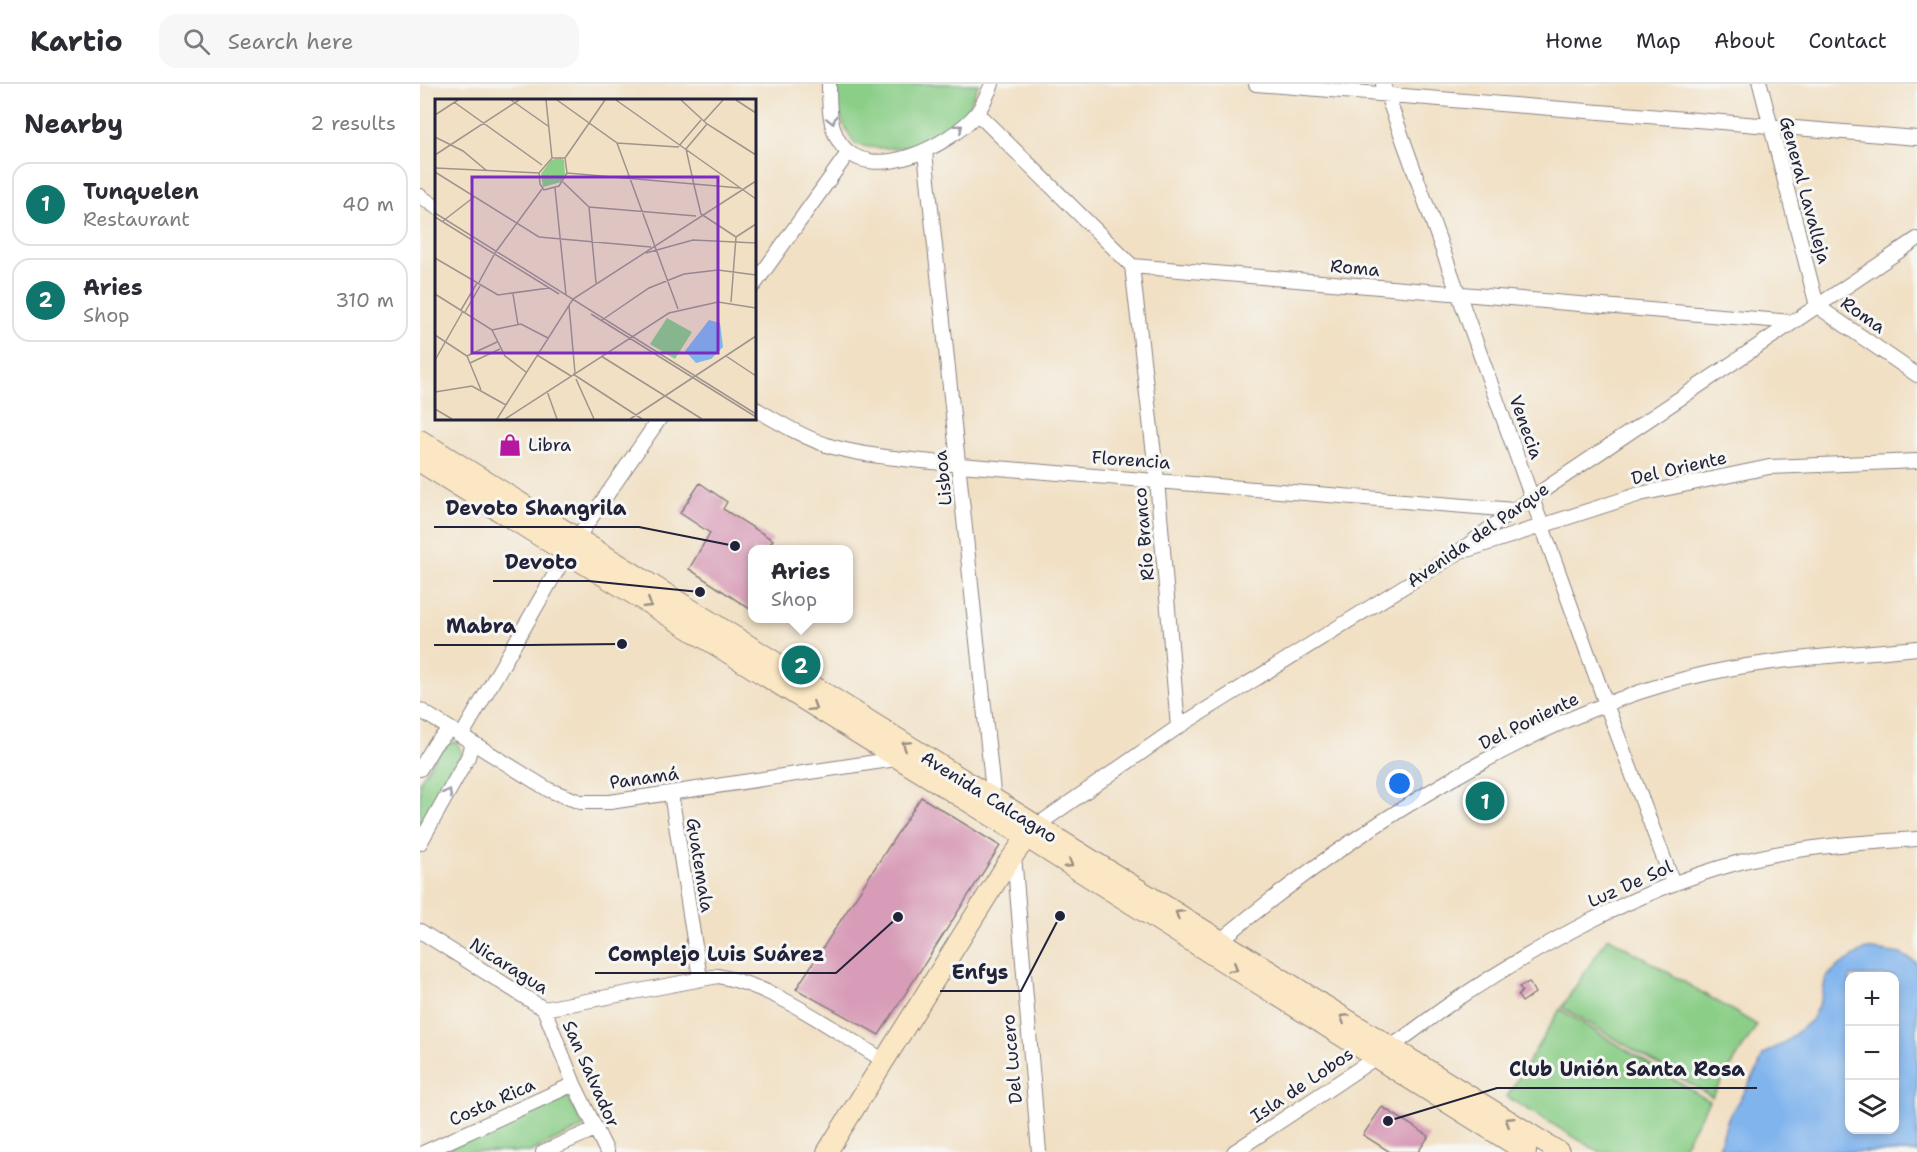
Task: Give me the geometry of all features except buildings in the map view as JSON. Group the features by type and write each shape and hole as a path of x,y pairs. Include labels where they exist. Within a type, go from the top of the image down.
{"street":[{"path":"829,84 838,141 848,153 879,161 905,159 925,152 977,113 992,84"},
{"path":"1256,84 1386,90 1770,128 1917,138"},
{"name":"General Lavalleja","path":"1760,84 1817,306"},
{"name":"Venecia","path":"1386,90 1606,704 1673,883"},
{"path":"977,113 1132,266"},
{"name":"Lisboa","path":"925,152 994,801"},
{"path":"756,282 848,153"},
{"path":"420,196 434,205"},
{"path":"420,212 434,205"},
{"name":"Avenida del Parque","path":"827,1152 1014,855 1032,832 1178,727 1456,554 1514,510 1917,239"},
{"name":"Roma","path":"1132,266 1459,296 1792,322"},
{"name":"Río Branco","path":"1132,266 1157,480 1178,727"},
{"name":"Roma","path":"1817,306 1917,375"},
{"name":"Florencia","path":"756,409 779,423 831,446 874,455 960,465 1514,510"},
{"path":"420,769 435,744 461,735 572,545 659,420"},
{"name":"Avenida Calcagno","path":"420,440 572,545 896,759 1032,832 1383,1052 1559,1152"},
{"name":"Del Oriente","path":"1456,554 1640,494 1769,467 1917,461"},
{"name":"Avenida Calcagno","path":"420,462 572,545 994,801 1032,832"},
{"name":"Del Poniente","path":"1214,946 1255,911 1379,824 1500,754 1606,704 1709,673 1810,658 1917,648"},
{"name":"Panamá","path":"420,710 549,790 580,802 610,802 896,759"},
{"path":"420,843 468,757 461,735"},
{"name":"Guatemala","path":"671,793 699,978"},
{"name":"Luz De Sol","path":"1383,1052 1454,1001 1546,944 1618,907 1673,883 1779,853 1829,845 1917,839"},
{"name":"Del Lucero","path":"1014,855 1039,1152"},
{"name":"Nicaragua","path":"420,931 544,1010 718,976 760,987 883,1060"},
{"name":"San Salvador","path":"544,1010 574,1084 607,1152"},
{"name":"Avenida Calcagno","path":"1383,1052 1526,1152"},
{"name":"Isla de Lobos","path":"1234,1152 1383,1052"},
{"name":"Costa Rica","path":"425,1152 574,1084"},
{"path":"543,1152 595,1129"}],"green space":[{"path":"837,84 979,84 964,114 952,125 914,145 885,148 855,144 840,116"},
{"path":"457,742 462,754 420,829 420,781 444,743"},
{"path":"1608,937 1757,1025 1712,1097 1562,1007"},
{"path":"1560,1009 1709,1101 1680,1152 1599,1152 1507,1097"},
{"path":"568,1096 584,1127 530,1152 439,1152"}],"water":[{"path":"1866,949 1901,954 1917,963 1917,1152 1718,1152 1728,1118 1757,1071 1763,1055 1788,1040 1811,1020 1821,1000 1826,978 1837,967"}],"place":[{"name":"Libra","path":"510,445"},
{"name":"Devoto Shangrila","path":"735,546"},
{"name":"Devoto","path":"700,592"},
{"name":"Mabra","path":"622,644"},
{"name":"Aries","path":"801,665"},
{"name":"Tunquelen","path":"1485,801"},
{"name":"Enfys","path":"1060,916"},
{"name":"Complejo Luis Suárez","path":"898,917"},
{"name":"Club Unión Santa Rosa","path":"1388,1121"}]}
